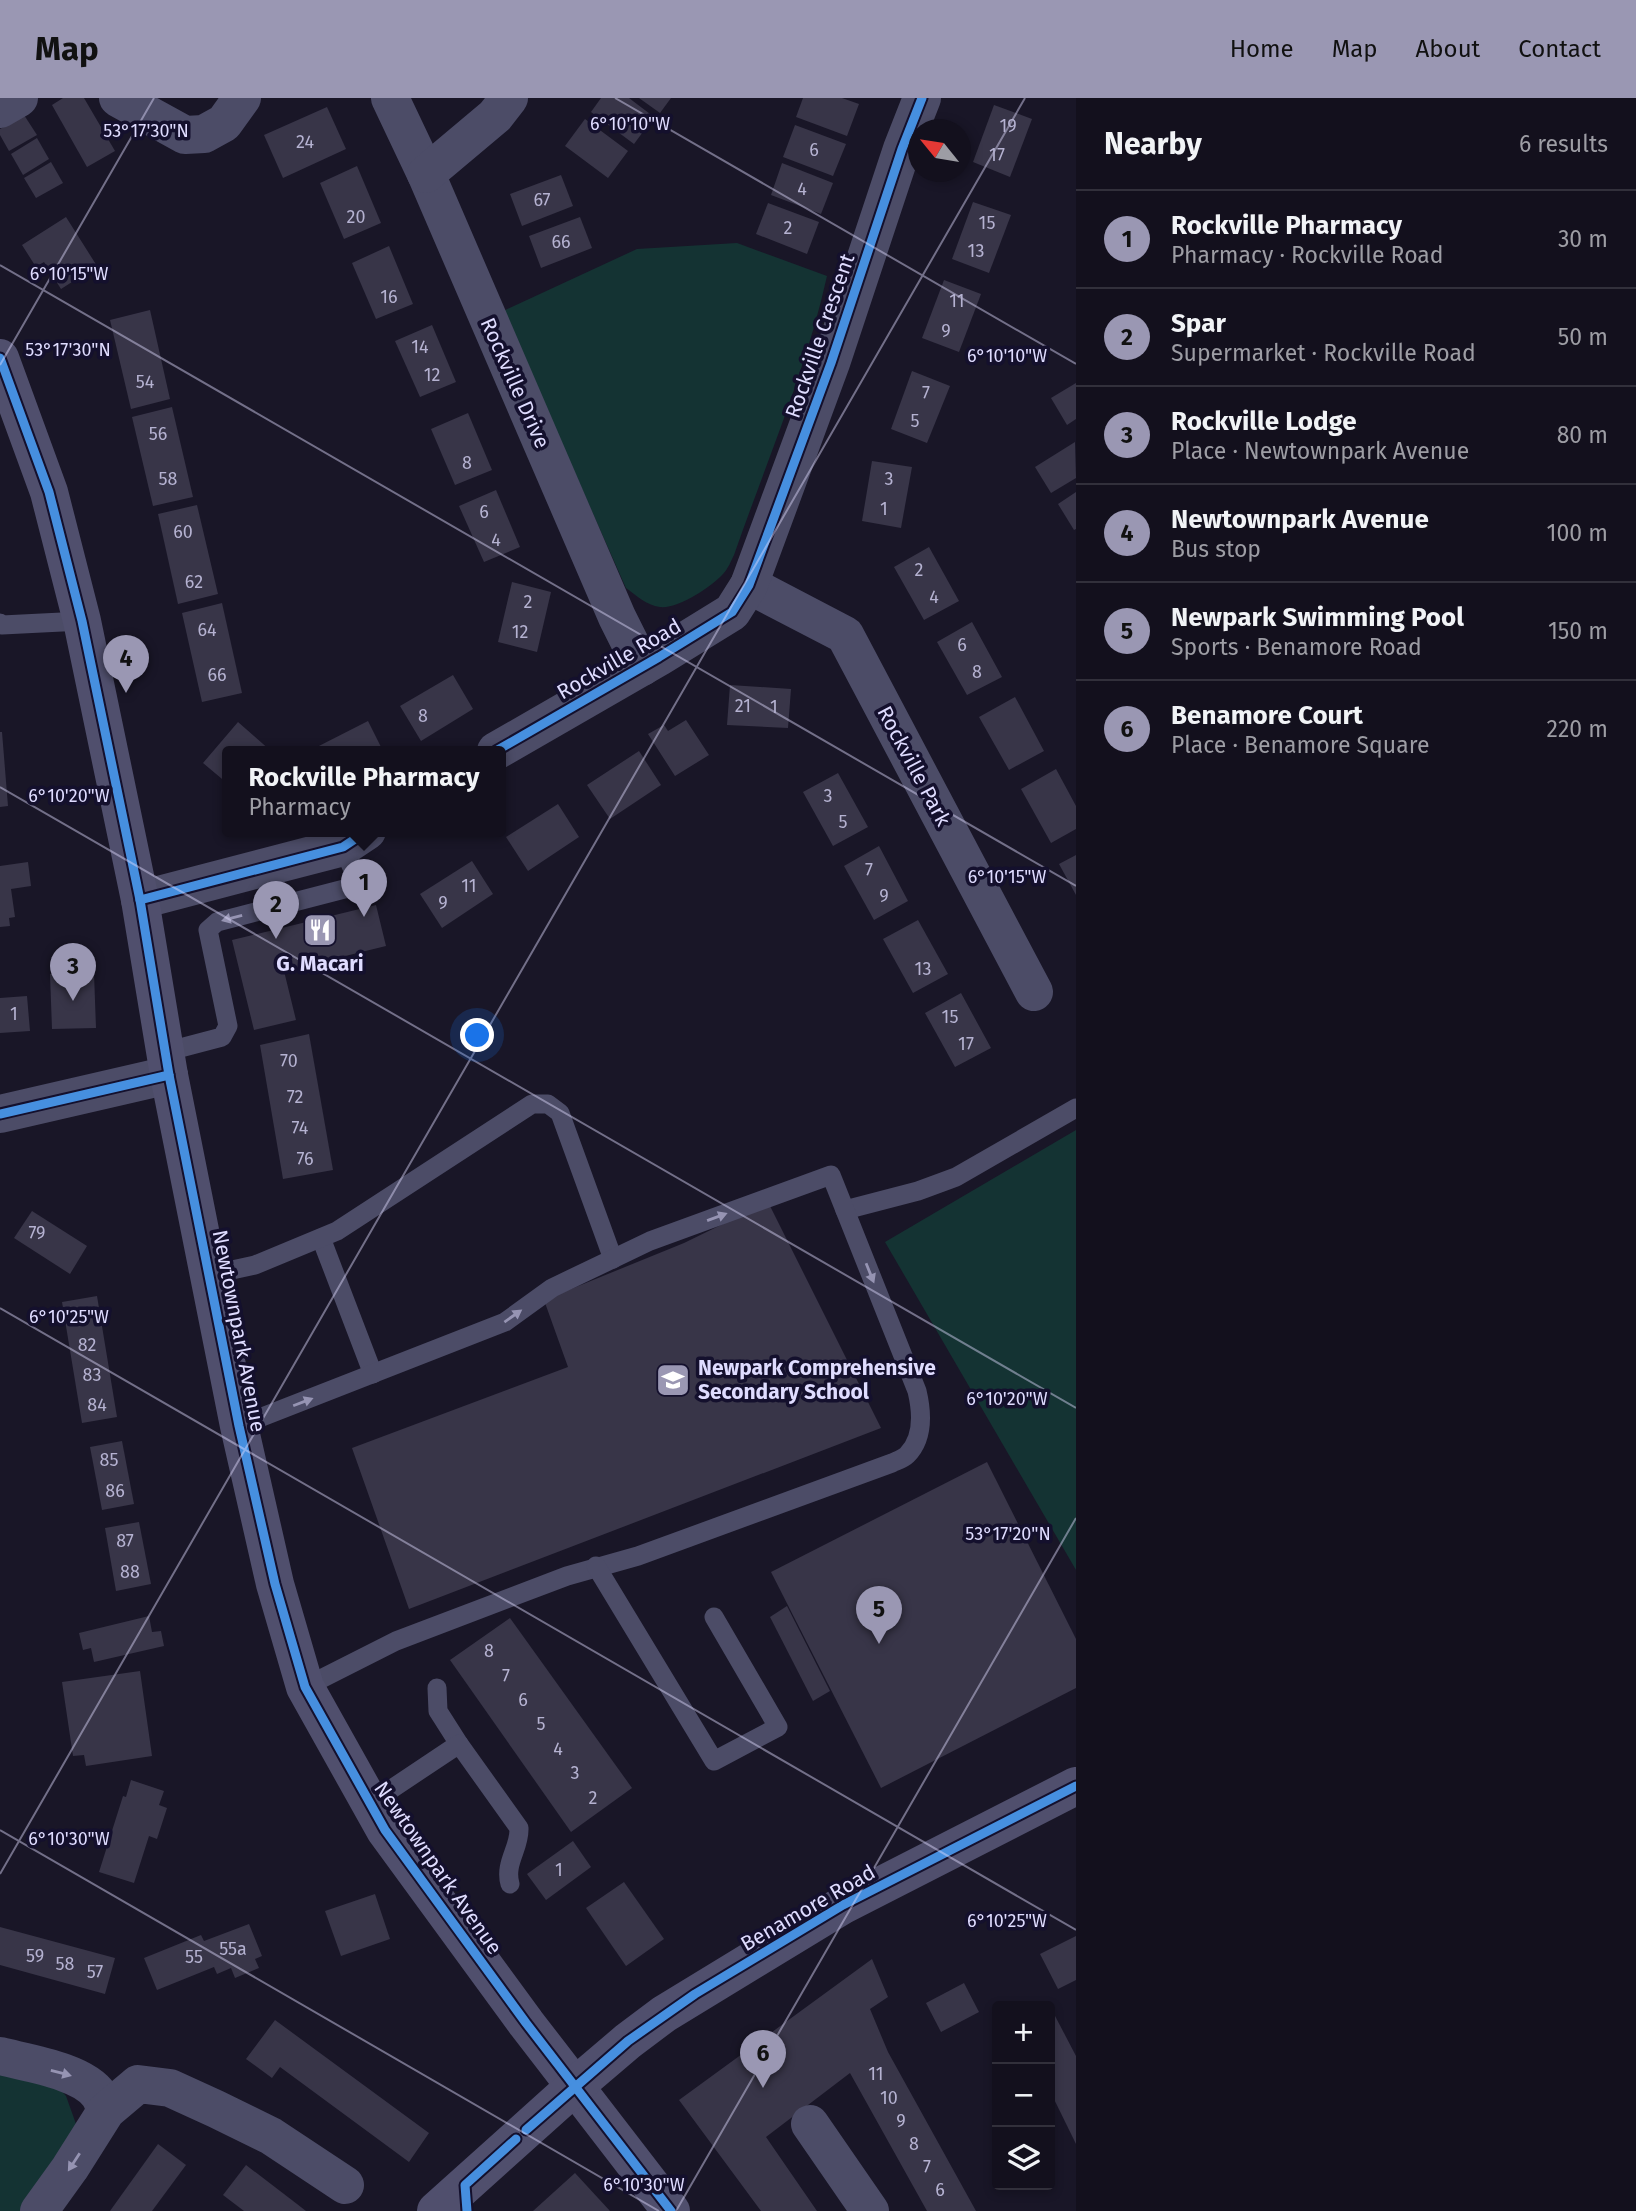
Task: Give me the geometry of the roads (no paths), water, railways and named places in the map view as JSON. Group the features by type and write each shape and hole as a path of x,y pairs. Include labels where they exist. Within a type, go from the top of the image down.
{"main road":[{"name":"Newtownpark Avenue","path":"0,358 49,492 82,621 140,900 167,1063 239,1426 275,1584 305,1687 369,1804 393,1841 574,2087 671,2211"},
{"name":"Benamore Road","path":"436,2211 574,2087 664,2014 843,1905 1076,1786"}],"street":[{"path":"0,109 19,98"},
{"path":"118,98 185,135 204,134 224,123 242,98"},
{"name":"Rockville Drive","path":"390,98 426,174 617,617 642,667"},
{"path":"426,174 495,116 509,98"},
{"name":"Rockville Crescent","path":"749,585 831,363 902,149 922,98"},
{"name":"Rockville Road","path":"505,746 732,612 749,585"},
{"name":"Rockville Park","path":"749,585 845,635 1034,992"},
{"path":"140,900 355,839"},
{"path":"0,1114 167,1063"},
{"path":"0,2056 74,2076 100,2096 106,2111"},
{"path":"39,2211 106,2111 138,2084 170,2088 271,2136 345,2185"},
{"path":"810,2124 870,2211"}],"lane":[{"path":"0,623 82,621"},
{"path":"167,1063 222,1037 228,1026 208,930 217,922 352,887 356,877 355,839"},
{"path":"209,1275 255,1265 337,1231 532,1104 548,1104 560,1114 613,1259"},
{"path":"845,1210 918,1191 956,1177 1076,1108"},
{"path":"239,1426 505,1322 552,1288 650,1241 831,1175 917,1391 922,1411 918,1436 906,1455 892,1463 651,1551 596,1566 397,1641 305,1687"},
{"path":"321,1238 373,1374"},
{"path":"596,1566 714,1761 778,1727 714,1617"},
{"path":"437,1688 438,1711 458,1744 519,1828 520,1840 507,1874 509,1884"},
{"path":"369,1804 458,1744"}],"place":[{"name":"Newtownpark Avenue","path":"126,693"},
{"name":"Rockville Pharmacy","path":"364,917"},
{"name":"G. Macari","path":"320,930"},
{"name":"Spar","path":"276,939"},
{"name":"Rockville Lodge","path":"73,1001"},
{"name":"Newpark Comprehensive Secondary School","path":"673,1380"},
{"name":"Newpark Swimming Pool","path":"879,1644"},
{"name":"Benamore Court","path":"763,2088"}]}
